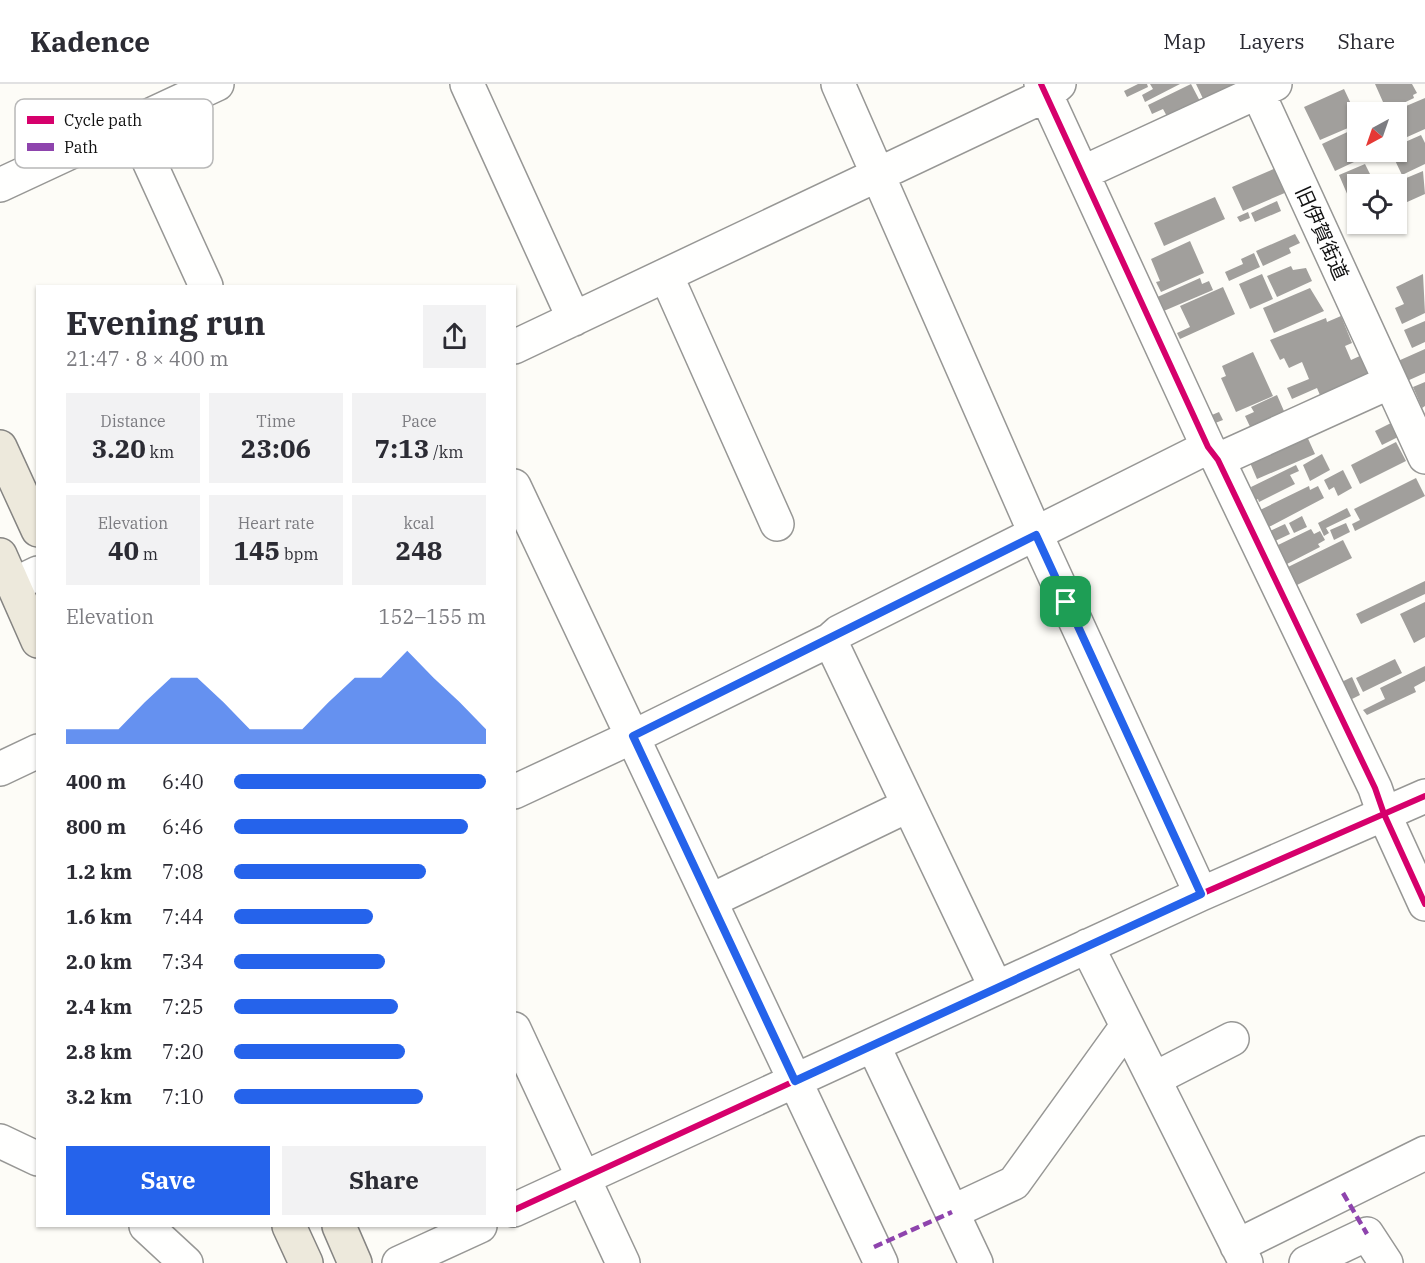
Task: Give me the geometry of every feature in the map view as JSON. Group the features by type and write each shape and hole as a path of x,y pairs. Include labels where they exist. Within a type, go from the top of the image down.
{"main road":[{"path":"0,447 36,526"},
{"path":"0,555 25,579 36,631"},
{"path":"289,1227 306,1263"},
{"path":"339,1227 355,1263"}],"street":[{"path":"185,99 217,84"},
{"path":"467,84 574,319"},
{"path":"838,84 1036,535 1201,894"},
{"path":"1082,173 1262,87"},
{"name":"旧伊賀街道","path":"1262,87 1425,457"},
{"path":"516,346 877,175 1048,88 1082,173 1213,453 1375,788 1384,814 1425,904"},
{"path":"0,185 37,168"},
{"path":"152,168 206,285"},
{"path":"666,275 777,524"},
{"path":"516,791 830,640 839,632 1036,535 1213,453 1390,382"},
{"path":"516,490 881,1263"},
{"path":"830,640 907,806 996,988"},
{"path":"0,770 36,753"},
{"path":"516,1209 1201,894 1425,796"},
{"path":"710,901 907,806"},
{"path":"1087,946 1241,1254 1425,1153"},
{"path":"952,1212 1014,1183 1127,1026"},
{"path":"516,1033 623,1263"},
{"path":"1154,1079 1232,1039"},
{"path":"873,1045 976,1263"},
{"path":"0,1141 36,1158"},
{"path":"399,1263 478,1227"},
{"path":"152,1228 186,1263"},
{"path":"1306,1263 1367,1234 1386,1263"}],"building":[{"path":"1138,84 1147,84 1148,87 1127,97 1124,91"},
{"path":"1150,84 1180,84 1145,102 1142,95 1153,89"},
{"path":"1191,84 1202,105 1170,122 1163,109 1152,114 1148,105"},
{"path":"1196,84 1240,84 1206,105"},
{"path":"1375,84 1412,84 1417,93 1413,95 1414,98 1406,102 1383,102"},
{"path":"1344,89 1350,102 1347,102 1347,128 1320,140 1304,107"},
{"path":"1425,98 1425,129 1407,137 1407,106"},
{"path":"1347,132 1347,162 1354,162 1335,171 1322,144"},
{"path":"1421,135 1425,143 1425,164 1402,174 1396,162 1407,162 1407,141"},
{"path":"1365,164 1370,174 1347,174 1347,194 1339,175"},
{"path":"1276,168 1287,192 1243,211 1232,187"},
{"path":"1423,171 1425,194 1407,202 1407,178"},
{"path":"1215,197 1225,219 1164,246 1154,223"},
{"path":"1277,201 1281,211 1255,222 1251,213"},
{"path":"1248,212 1250,218 1240,222 1237,217"},
{"path":"1295,234 1300,243 1289,248 1291,253 1263,266 1256,251"},
{"path":"1190,241 1204,273 1161,292 1156,282 1160,281 1151,259"},
{"path":"1254,253 1260,267 1229,281 1225,272 1243,264 1241,259"},
{"path":"1291,266 1293,270 1306,268 1312,281 1277,297 1267,276"},
{"path":"1262,274 1273,299 1250,309 1239,284"},
{"path":"1423,274 1425,313 1402,324 1395,308 1404,304 1396,287"},
{"path":"1200,278 1202,284 1209,281 1213,290 1159,313 1153,299"},
{"path":"1223,287 1235,314 1180,339 1177,333 1190,327 1180,306"},
{"path":"1310,288 1324,311 1274,333 1263,308"},
{"path":"1341,316 1352,343 1345,346 1351,360 1362,355 1372,378 1322,400 1317,388 1292,399 1287,388 1309,379 1302,362 1289,368 1284,358 1280,360 1270,340 1326,318 1327,322"},
{"path":"1425,321 1425,342 1412,348 1404,330"},
{"path":"1425,349 1425,373 1407,381 1398,361"},
{"path":"1253,352 1273,396 1236,412 1221,378 1226,376 1222,366"},
{"path":"1425,382 1425,406 1422,408 1413,387"},
{"path":"1277,395 1287,418 1253,433 1245,416 1254,412 1251,407"},
{"path":"1219,412 1223,420 1210,425 1207,417"},
{"path":"1391,423 1398,437 1382,445 1375,431"},
{"path":"1305,432 1315,454 1257,479 1248,458"},
{"path":"1396,442 1406,461 1360,484 1351,465"},
{"path":"1322,454 1330,470 1310,481 1303,465"},
{"path":"1296,465 1299,471 1290,475 1295,484 1259,502 1258,499 1254,501 1251,487"},
{"path":"1343,470 1352,488 1338,496 1334,487 1329,490 1324,480"},
{"path":"1416,478 1425,496 1355,531 1352,524 1360,520 1354,509"},
{"path":"1309,486 1310,490 1318,486 1324,498 1267,528 1258,511"},
{"path":"1347,508 1351,516 1326,528 1329,533 1324,536 1318,523"},
{"path":"1302,516 1307,527 1294,533 1289,523"},
{"path":"1346,523 1350,532 1334,540 1330,530"},
{"path":"1285,524 1290,534 1273,542 1268,532"},
{"path":"1311,529 1314,534 1320,531 1325,540 1318,544 1320,547 1285,565 1276,546"},
{"path":"1343,540 1352,558 1297,585 1288,567"},
{"path":"1425,581 1425,594 1361,624 1356,614"},
{"path":"1425,602 1425,637 1414,643 1400,614"},
{"path":"1395,659 1402,673 1363,692 1356,678"},
{"path":"1425,666 1425,681 1414,687 1416,692 1367,715 1363,710 1385,699 1380,688"},
{"path":"1352,677 1360,695 1342,704 1333,686"}],"marked path":[{"path":"1343,1193 1367,1234"},
{"path":"874,1247 952,1212"}],"cycle path":[{"path":"1041,84 1208,447 1218,460 1375,788 1384,814 1425,904"},
{"path":"516,1209 1201,894 1425,796"}],"route":[{"path":"1036,535 1066,602 1201,894 795,1081 633,736 830,640 839,632 1036,535"}]}
